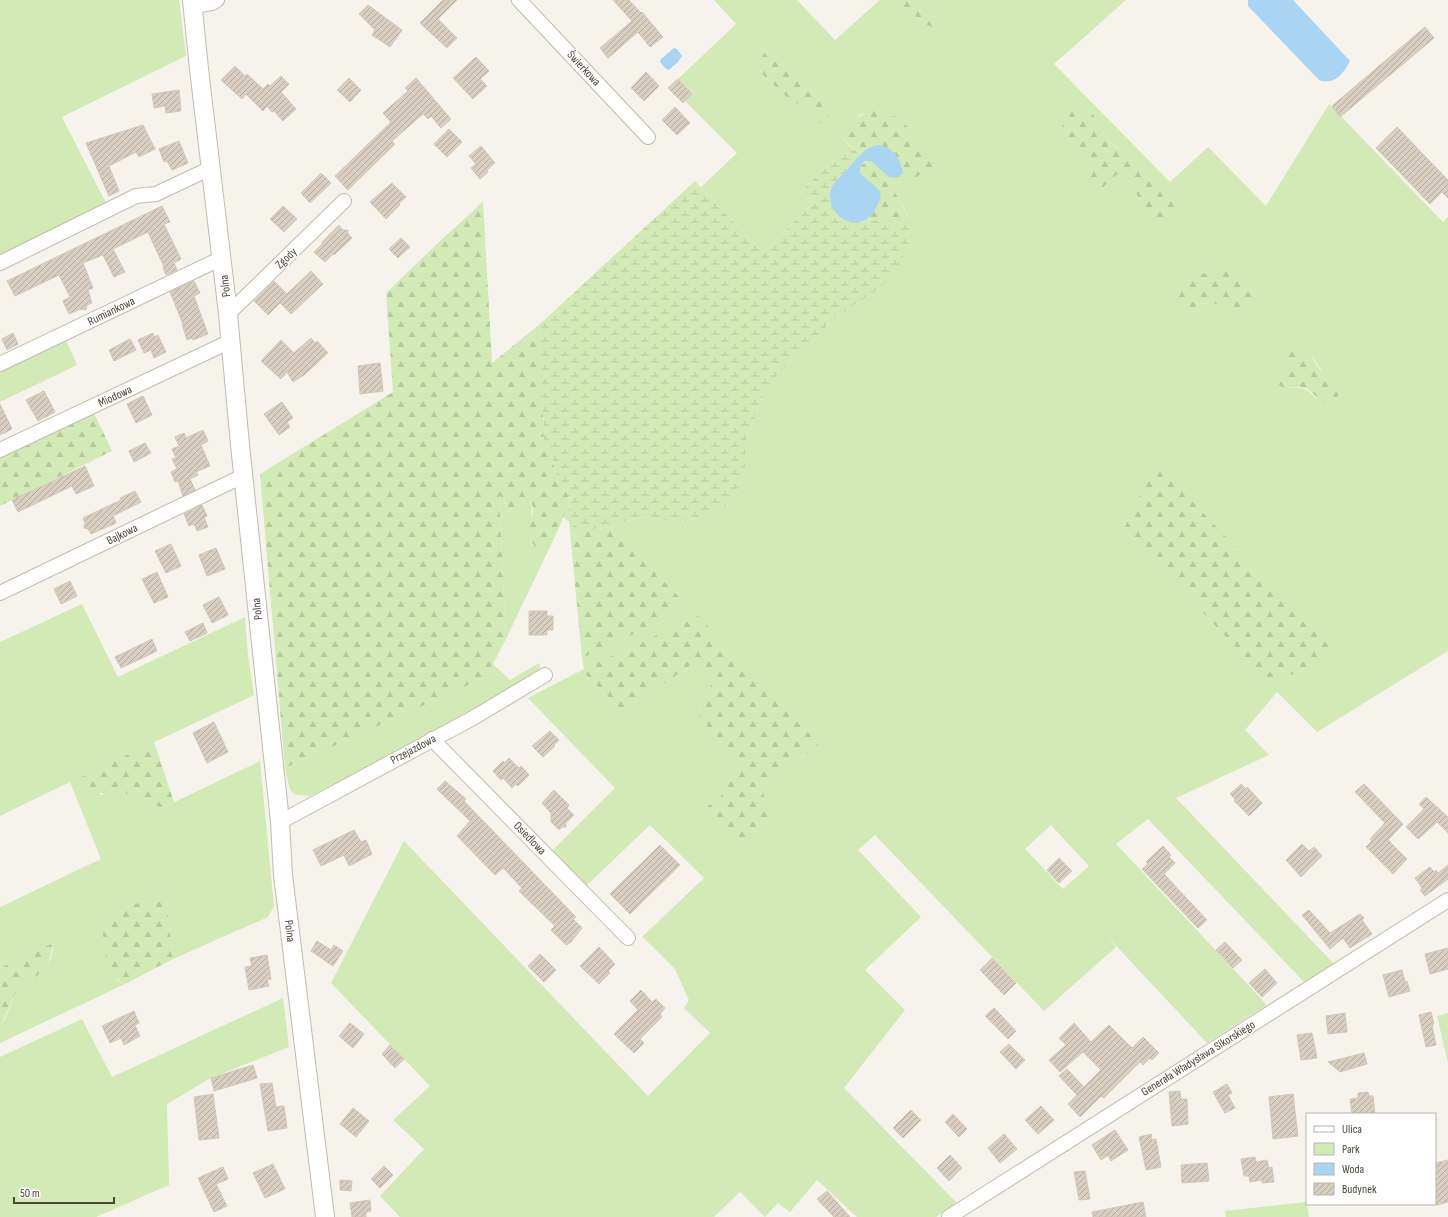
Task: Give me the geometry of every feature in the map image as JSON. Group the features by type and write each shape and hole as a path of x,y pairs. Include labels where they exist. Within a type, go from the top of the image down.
{"street":[{"path":"193,3 210,4 217,0"},
{"name":"Świerkowa","path":"519,0 648,137"},
{"name":"Polna","path":"193,3 199,69 231,341 243,476 280,822 283,875 325,1217"},
{"path":"0,263 136,196 156,194 211,168"},
{"name":"Zgody","path":"228,314 344,201"},
{"name":"Rumiankowa","path":"0,364 222,258"},
{"name":"Miodowa","path":"0,450 231,341"},
{"name":"Bajkowa","path":"0,592 243,476"},
{"name":"Przejazdowa","path":"280,822 473,718 545,675"},
{"name":"Osiedlowa","path":"432,739 628,938"},
{"name":"Generała Władysława Sikorskiego","path":"949,1217 1448,900"}],"green space":[{"path":"0,0 179,0 186,56 62,117 107,205 0,257"},
{"path":"714,0 797,0 835,40 880,0 896,0 925,24 939,21 921,0 1126,0 1054,64 1170,182 1208,147 1266,206 1329,104 1443,222 1448,217 1448,651 1317,732 1277,692 1245,730 1269,755 1176,798 1334,964 1305,983 1148,819 1116,844 1267,1005 1207,1043 1107,936 1116,947 1044,1011 875,835 858,850 921,917 865,970 905,1010 844,1088 957,1203 936,1217 857,1217 817,1180 790,1212 778,1203 765,1217 740,1192 714,1217 400,1217 380,1196 424,1149 393,1120 430,1086 331,983 404,841 648,1096 710,1033 684,1008 689,1000 675,969 642,937 704,878 650,825 586,886 552,851 615,788 528,698 584,669 582,658 667,619 684,602 611,527 633,518 652,517 673,523 687,521 727,506 740,485 745,467 747,437 764,393 781,370 810,344 833,319 879,289 911,221 895,192 897,186 901,182 909,181 934,159 897,117 878,110 861,114 846,127 837,132 849,145 800,192 812,204 763,253 701,187 737,153 685,101 692,94 678,79 736,24","holes":["773,50 817,121 804,106 791,101 762,74 759,69","1102,130 1111,143 1126,153 1147,171 1171,197 1148,214 1129,181 1123,175 1116,175 1113,178 1085,175 1090,163 1089,158 1067,139","1219,266 1227,308 1219,304 1211,303 1194,307 1187,277 1198,276","1302,347 1311,355 1324,373 1333,381 1316,399 1304,389 1298,387 1289,388 1279,374 1285,365 1283,355 1288,349","1156,464 1329,647 1296,673 1264,678 1124,528","698,617 819,744 762,788 764,796 771,807 707,806 717,801 724,792 735,770 725,746 700,719 699,706 711,685 711,678 707,669 697,660 622,711 584,673 584,670","1051,825 1089,866 1063,889 1025,849"]},
{"path":"896,0 921,0 940,24 935,28 925,24"},
{"path":"768,50 779,52 822,101 828,114 826,119 821,124 804,106 791,101 762,74 758,65 763,55"},
{"path":"1082,107 1093,115 1107,139 1115,147 1131,156 1154,176 1168,192 1172,199 1174,211 1165,222 1153,219 1148,214 1129,181 1123,175 1116,175 1103,187 1096,187 1085,179 1089,158 1069,141 1063,131 1064,119 1067,114"},
{"path":"878,110 897,117 906,125 934,159 933,167 909,181 901,182 897,186 895,192 907,215 902,222 897,224 867,219 876,208 877,188 867,181 860,173 860,167 866,161 871,161 889,177 862,152 860,155 837,132 861,115"},
{"path":"849,145 860,155 831,188 830,197 832,206 861,222 867,219 897,224 902,222 907,215 911,221 912,234 899,267 879,289 833,319 810,344 781,370 764,393 747,437 745,467 740,485 727,506 687,521 673,523 652,517 633,518 611,527 590,530 580,529 564,518 571,501 565,490 559,484 550,451 544,442 540,324 695,181 763,253 812,204 800,192"},
{"path":"483,201 492,363 540,324 544,442 550,451 559,484 565,490 571,501 549,549 543,549 534,546 530,538 530,522 533,510 529,497 525,497 520,511 515,512 508,509 504,498 499,496 506,639 486,677 285,768 260,474 393,392 386,293"},
{"path":"1219,266 1229,268 1237,272 1253,289 1256,297 1248,307 1237,311 1212,303 1205,303 1198,305 1190,311 1182,308 1178,303 1175,292 1178,283 1187,277 1198,276"},
{"path":"66,340 77,365 0,402 0,371"},
{"path":"1296,346 1308,350 1319,369 1338,385 1338,396 1332,403 1323,402 1305,388 1282,388 1277,382 1280,372 1285,364 1282,355 1288,349"},
{"path":"93,411 112,451 0,506 0,455"},
{"path":"1156,463 1330,647 1313,665 1297,673 1264,678 1124,528"},
{"path":"499,496 504,498 505,504 522,506 525,497 529,497 532,509 530,539 532,545 549,549 506,639"},
{"path":"569,521 580,529 590,530 611,527 684,602 667,619 582,658"},
{"path":"82,604 118,677 245,617 248,656 254,695 81,777 101,795 115,789 162,808 260,761 274,906 268,917 173,959 165,890 102,920 106,955 118,981 125,984 0,1043 0,1026 5,1019 15,993 22,984 36,976 48,964 52,955 53,943 0,968 0,907 101,859 70,782 0,816 0,642"},
{"path":"698,616 819,744 762,788 764,796 776,811 741,844 707,806 717,801 724,792 735,770 725,746 700,719 699,706 711,685 711,678 707,669 696,661 622,711 584,673 584,669"},
{"path":"539,663 541,671 469,715 310,796 296,795 290,790 285,768 486,677 493,664 510,680"},
{"path":"154,742 174,802 162,808 115,789 95,794 82,789 81,777"},
{"path":"165,890 173,959 125,984 112,973 109,965 104,947 102,920"},
{"path":"53,943 50,958 46,967 43,971 20,987 14,996 0,1026 0,968"},
{"path":"283,998 289,1047 211,1078 167,1104 169,1185 96,1217 0,1217 0,1057 82,1019 112,1077"},
{"path":"1448,1013 1448,1063 1437,1016"},
{"path":"1306,1202 1309,1217 1226,1217 1225,1211"}],"water":[{"path":"1248,0 1293,0 1350,61 1342,74 1334,80 1319,80 1248,6"},
{"path":"674,48 677,49 682,56 669,70 660,62 661,59"},
{"path":"877,145 891,150 895,154 900,162 903,173 896,178 889,177 871,161 865,161 860,167 860,173 879,190 881,194 880,199 870,216 862,221 853,222 845,220 838,215 833,207 830,199 831,189 862,153"}],"building":[{"path":"443,0 457,0 438,19 457,38 447,48 420,23"},
{"path":"613,0 629,0 641,13 642,12 663,37 650,47 638,32 608,58 600,48 632,21"},
{"path":"368,5 402,30 390,47 372,35 375,30 359,14"},
{"path":"1425,27 1434,38 1340,117 1332,106"},
{"path":"476,57 489,71 480,79 487,86 473,99 453,78"},
{"path":"235,66 245,76 247,74 263,89 268,84 270,86 281,76 289,84 281,92 296,109 283,121 267,106 263,111 246,94 242,99 221,80"},
{"path":"646,72 659,86 644,101 631,88"},
{"path":"349,78 361,90 350,102 337,90"},
{"path":"416,78 451,119 441,128 431,116 428,119 423,114 392,141 395,144 348,190 335,176 391,122 383,113 408,91 405,88"},
{"path":"678,79 692,94 683,103 668,88"},
{"path":"179,90 181,111 166,113 165,106 154,108 152,94"},
{"path":"675,107 690,123 677,135 662,120"},
{"path":"143,125 155,149 139,157 136,152 109,166 119,191 109,196 86,143"},
{"path":"1397,127 1448,180 1448,198 1442,192 1430,204 1376,148"},
{"path":"449,129 462,142 447,157 434,144"},
{"path":"179,141 188,163 172,170 167,161 164,162 159,149"},
{"path":"481,146 495,163 480,179 471,168 476,164 469,156"},
{"path":"321,173 331,183 310,203 301,193"},
{"path":"392,183 406,197 386,219 370,202"},
{"path":"162,206 170,222 164,224 181,259 174,263 177,270 166,275 163,268 164,267 148,232 113,249 125,272 114,277 103,255 83,263 93,288 88,290 92,303 87,305 86,310 81,309 69,314 63,301 70,297 59,275 15,296 7,281"},
{"path":"283,206 297,219 284,232 270,219"},
{"path":"339,225 343,230 348,230 348,234 352,238 325,262 314,252"},
{"path":"401,238 410,247 398,258 389,249"},
{"path":"311,271 323,284 291,314 280,303 268,315 254,301 274,281 287,294"},
{"path":"194,281 200,293 194,296 208,334 193,340 192,338 187,340 183,324 170,292"},
{"path":"13,333 18,344 7,350 2,339"},
{"path":"153,333 154,337 158,335 166,352 154,358 151,350 144,353 138,340"},
{"path":"311,338 315,343 317,341 328,353 304,375 293,382 287,372 281,379 261,361 281,340 294,353"},
{"path":"130,339 136,350 114,361 109,350"},
{"path":"380,363 383,391 360,394 358,366"},
{"path":"44,391 55,412 38,421 26,400"},
{"path":"143,396 152,415 136,423 127,404"},
{"path":"282,402 293,418 287,422 290,427 279,435 264,414"},
{"path":"0,404 12,429 0,435"},
{"path":"203,430 208,441 201,445 210,466 196,472 198,475 190,479 195,490 183,496 178,481 175,482 171,472 177,469 172,459 176,458 172,449 179,446 175,437 184,433 186,438"},
{"path":"145,443 151,453 134,462 129,451"},
{"path":"85,466 94,486 76,494 72,486 18,512 12,500"},
{"path":"135,491 141,502 113,516 116,523 91,534 88,529 84,528 85,523 83,518 121,500 120,498"},
{"path":"202,505 207,516 204,517 208,527 197,531 194,524 189,526 184,514"},
{"path":"171,544 181,566 166,573 155,551"},
{"path":"216,548 225,569 207,576 199,555"},
{"path":"157,572 168,597 154,603 142,579"},
{"path":"70,581 77,596 61,604 54,589"},
{"path":"219,597 228,615 212,623 203,605"},
{"path":"529,611 547,611 547,616 553,616 553,630 547,630 547,635 529,635"},
{"path":"203,623 207,633 190,641 185,632"},
{"path":"152,639 157,651 121,668 115,657"},
{"path":"214,722 228,752 207,763 193,733"},
{"path":"550,731 559,740 543,757 532,746"},
{"path":"509,758 519,768 521,766 529,775 518,786 516,784 512,788 503,778 501,780 493,771 503,761 504,763"},
{"path":"445,781 466,799 464,801 576,917 573,919 582,928 571,942 566,945 551,930 555,926 519,891 522,888 503,868 495,875 457,836 470,821 437,789"},
{"path":"1241,784 1246,789 1247,787 1262,803 1249,816 1234,801 1235,799 1230,794"},
{"path":"1364,784 1403,824 1388,840 1407,859 1393,874 1366,847 1372,841 1370,839 1385,823 1355,792"},
{"path":"554,790 569,805 567,808 574,815 566,823 566,827 562,827 559,830 551,822 551,813 542,803"},
{"path":"1426,797 1448,817 1448,833 1437,822 1418,839 1406,827 1424,809 1419,804"},
{"path":"354,830 361,842 366,840 372,854 349,866 344,855 321,866 313,850"},
{"path":"1302,844 1309,851 1314,847 1322,856 1301,877 1286,860"},
{"path":"660,845 680,865 630,914 610,894"},
{"path":"1163,846 1171,855 1169,857 1175,863 1164,874 1207,920 1198,928 1142,869 1148,864 1146,862"},
{"path":"1059,858 1072,871 1059,883 1047,870"},
{"path":"1448,865 1448,879 1425,896 1420,890 1422,888 1415,878 1430,867 1434,872 1436,870 1438,873"},
{"path":"1309,910 1330,933 1360,914 1364,918 1362,920 1372,934 1350,948 1343,938 1330,949 1302,915"},
{"path":"317,941 331,950 334,945 343,951 333,966 311,951"},
{"path":"1225,942 1242,960 1233,968 1216,950"},
{"path":"599,947 615,964 608,971 610,973 599,984 580,966"},
{"path":"1448,948 1448,969 1430,974 1425,954"},
{"path":"540,954 556,970 544,982 528,966"},
{"path":"267,955 271,979 267,980 269,986 249,990 245,967 252,966 250,958"},
{"path":"992,958 1016,983 1004,995 980,970"},
{"path":"1265,969 1277,983 1262,997 1249,983"},
{"path":"1402,970 1405,982 1407,981 1410,991 1389,997 1383,975"},
{"path":"641,990 652,1002 656,999 665,1008 660,1014 662,1017 640,1039 644,1043 634,1053 614,1034 638,1010 630,1001"},
{"path":"994,1008 1016,1031 1008,1039 985,1016"},
{"path":"134,1011 139,1023 135,1025 140,1036 124,1045 121,1038 110,1043 102,1026"},
{"path":"1431,1012 1436,1045 1426,1047 1419,1015"},
{"path":"1345,1013 1347,1032 1328,1034 1326,1016"},
{"path":"350,1023 364,1034 353,1048 339,1036"},
{"path":"1074,1023 1091,1042 1109,1025 1132,1048 1143,1037 1159,1053 1152,1060 1150,1058 1143,1065 1140,1062 1104,1098 1101,1096 1080,1117 1068,1104 1077,1095 1059,1076 1067,1069 1084,1087 1101,1070 1083,1052 1060,1072 1049,1060 1066,1045 1059,1038"},
{"path":"1312,1033 1317,1058 1301,1060 1297,1035"},
{"path":"1009,1044 1025,1060 1016,1069 1000,1052"},
{"path":"390,1045 404,1059 395,1068 382,1054"},
{"path":"1364,1053 1367,1064 1340,1072 1328,1062"},
{"path":"253,1065 257,1078 214,1091 211,1078"},
{"path":"272,1083 276,1107 284,1106 287,1128 268,1131 260,1084"},
{"path":"1227,1084 1232,1093 1228,1095 1235,1108 1225,1113 1213,1092"},
{"path":"1180,1091 1181,1099 1187,1099 1188,1124 1172,1126 1169,1092"},
{"path":"1368,1092 1369,1096 1373,1096 1375,1113 1352,1113 1350,1099 1358,1098 1358,1093"},
{"path":"213,1094 219,1138 199,1140 194,1097"},
{"path":"1293,1094 1298,1136 1273,1139 1269,1097"},
{"path":"1041,1106 1054,1120 1038,1134 1025,1120"},
{"path":"353,1108 369,1121 356,1137 340,1124"},
{"path":"911,1110 921,1120 903,1138 893,1128"},
{"path":"953,1114 967,1129 959,1137 945,1122"},
{"path":"1115,1130 1128,1150 1111,1161 1108,1155 1101,1160 1092,1145"},
{"path":"1004,1134 1017,1149 1000,1163 988,1148"},
{"path":"1151,1134 1152,1140 1156,1139 1161,1167 1146,1170 1139,1137"},
{"path":"950,1155 962,1168 949,1181 937,1168"},
{"path":"1255,1157 1256,1162 1267,1160 1269,1168 1272,1167 1274,1182 1262,1183 1262,1180 1250,1182 1249,1176 1244,1176 1241,1159"},
{"path":"1448,1160 1448,1202 1437,1205 1436,1201 1436,1163"},
{"path":"1207,1163 1209,1181 1182,1183 1181,1165"},
{"path":"273,1164 285,1189 265,1198 253,1173"},
{"path":"384,1166 393,1175 380,1188 371,1179"},
{"path":"223,1167 228,1179 216,1184 227,1206 214,1212 198,1178"},
{"path":"1085,1171 1090,1199 1079,1200 1074,1172"},
{"path":"340,1180 352,1181 351,1191 340,1190"},
{"path":"827,1191 850,1217 834,1217 817,1199"},
{"path":"370,1200 371,1211 366,1212 366,1217 352,1217 350,1203"},
{"path":"1143,1202 1146,1217 1093,1217 1092,1212"}]}
